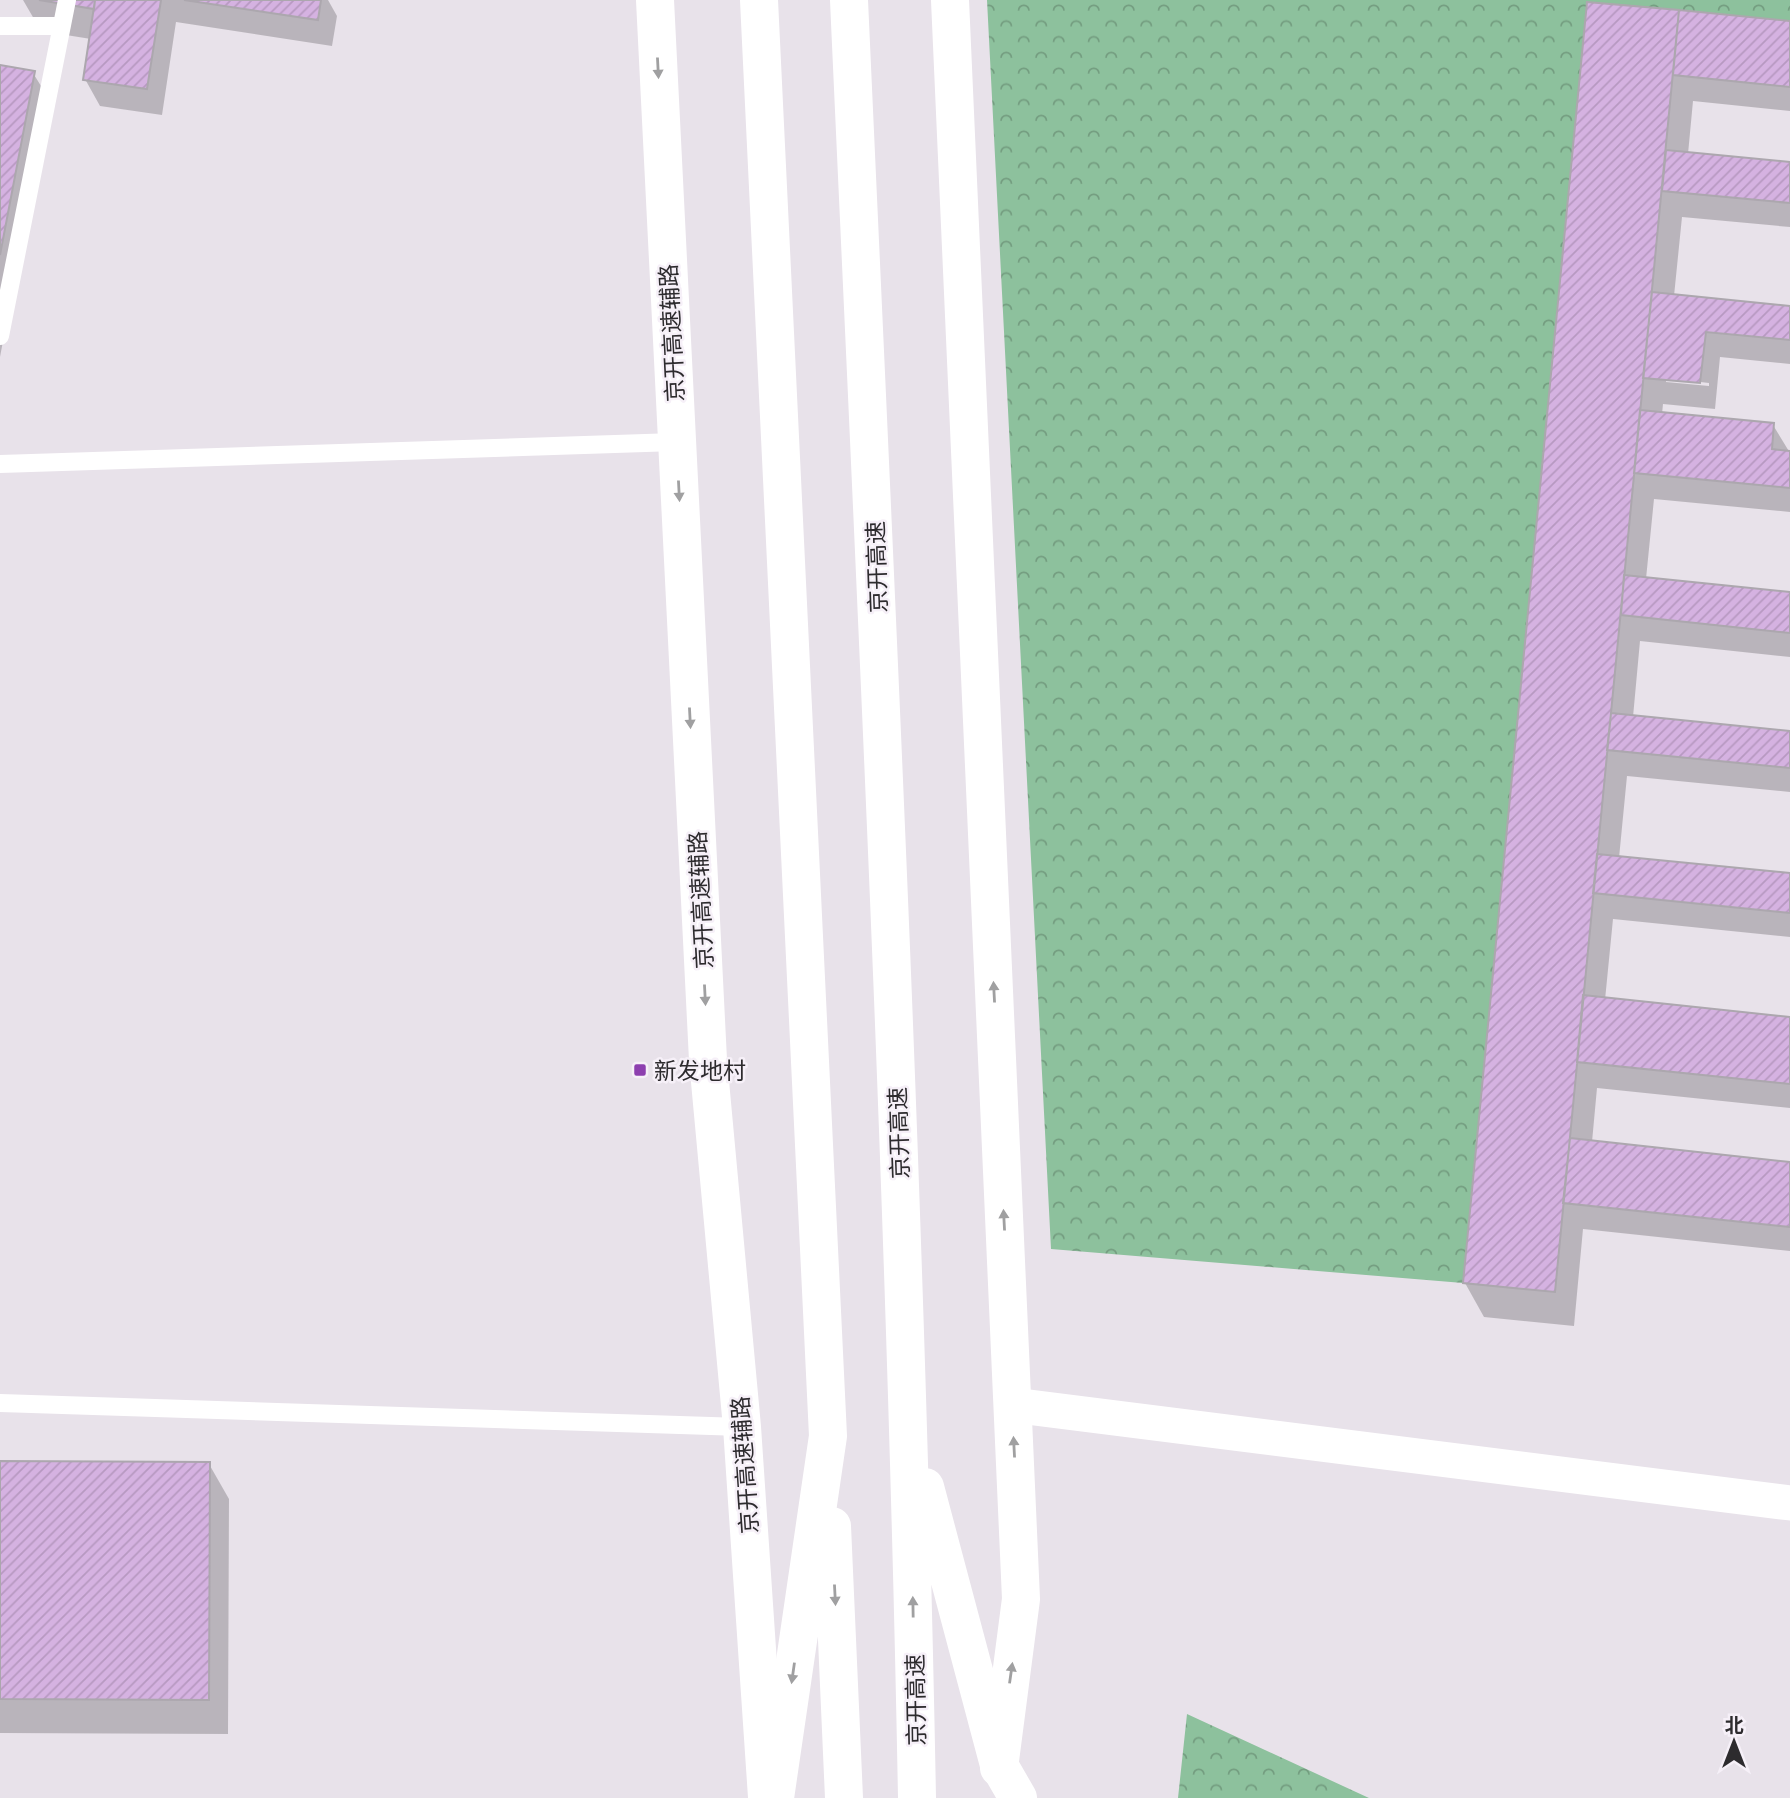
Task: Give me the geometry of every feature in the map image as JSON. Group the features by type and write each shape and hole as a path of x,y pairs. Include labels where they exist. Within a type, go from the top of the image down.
{"main road":[{"name":"京开高速辅路","path":"655,0 708,1060 742,1427 767,1798"},
{"path":"758,0 772,387 827,1429 775,1798"},
{"path":"758,0 844,1798"},
{"path":"849,0 872,469"},
{"path":"857,0 872,469"},
{"path":"950,0 1021,1599 998,1782"},
{"name":"京开高速","path":"872,469 910,1428 917,1798"},
{"path":"910,1428 998,1782 1018,1798"}],"street":[{"path":"1012,1405 1790,1503"}],"lane":[{"path":"0,336 67,0"},
{"path":"0,26 62,26"},
{"path":"0,464 676,442"},
{"path":"0,1403 742,1427"}],"green space":[{"path":"987,0 1790,0 1790,21 1587,2 1463,1283 1051,1249"},
{"path":"1187,1714 1369,1798 1178,1798"}],"building":[{"path":"39,0 95,0 94,9"},
{"path":"95,0 161,0 147,89 83,80"},
{"path":"184,0 321,0 318,20"},
{"path":"1587,2 1679,10 1555,1292 1463,1283"},
{"path":"1679,10 1790,21 1790,87 1673,75"},
{"path":"0,65 35,71 0,255"},
{"path":"1666,150 1790,162 1790,203 1662,191"},
{"path":"1652,292 1790,306 1790,340 1706,332 1700,383 1643,378"},
{"path":"1640,410 1774,423 1772,449 1790,451 1790,488 1634,473"},
{"path":"1624,575 1790,592 1790,633 1621,615"},
{"path":"1611,713 1790,731 1790,768 1607,750"},
{"path":"1597,854 1790,873 1790,913 1593,893"},
{"path":"1583,995 1790,1017 1790,1084 1577,1062"},
{"path":"1570,1138 1790,1162 1790,1227 1563,1203"},
{"path":"0,1461 210,1462 209,1700 0,1699"}],"place":[{"name":"新发地村","path":"640,1070"}]}
